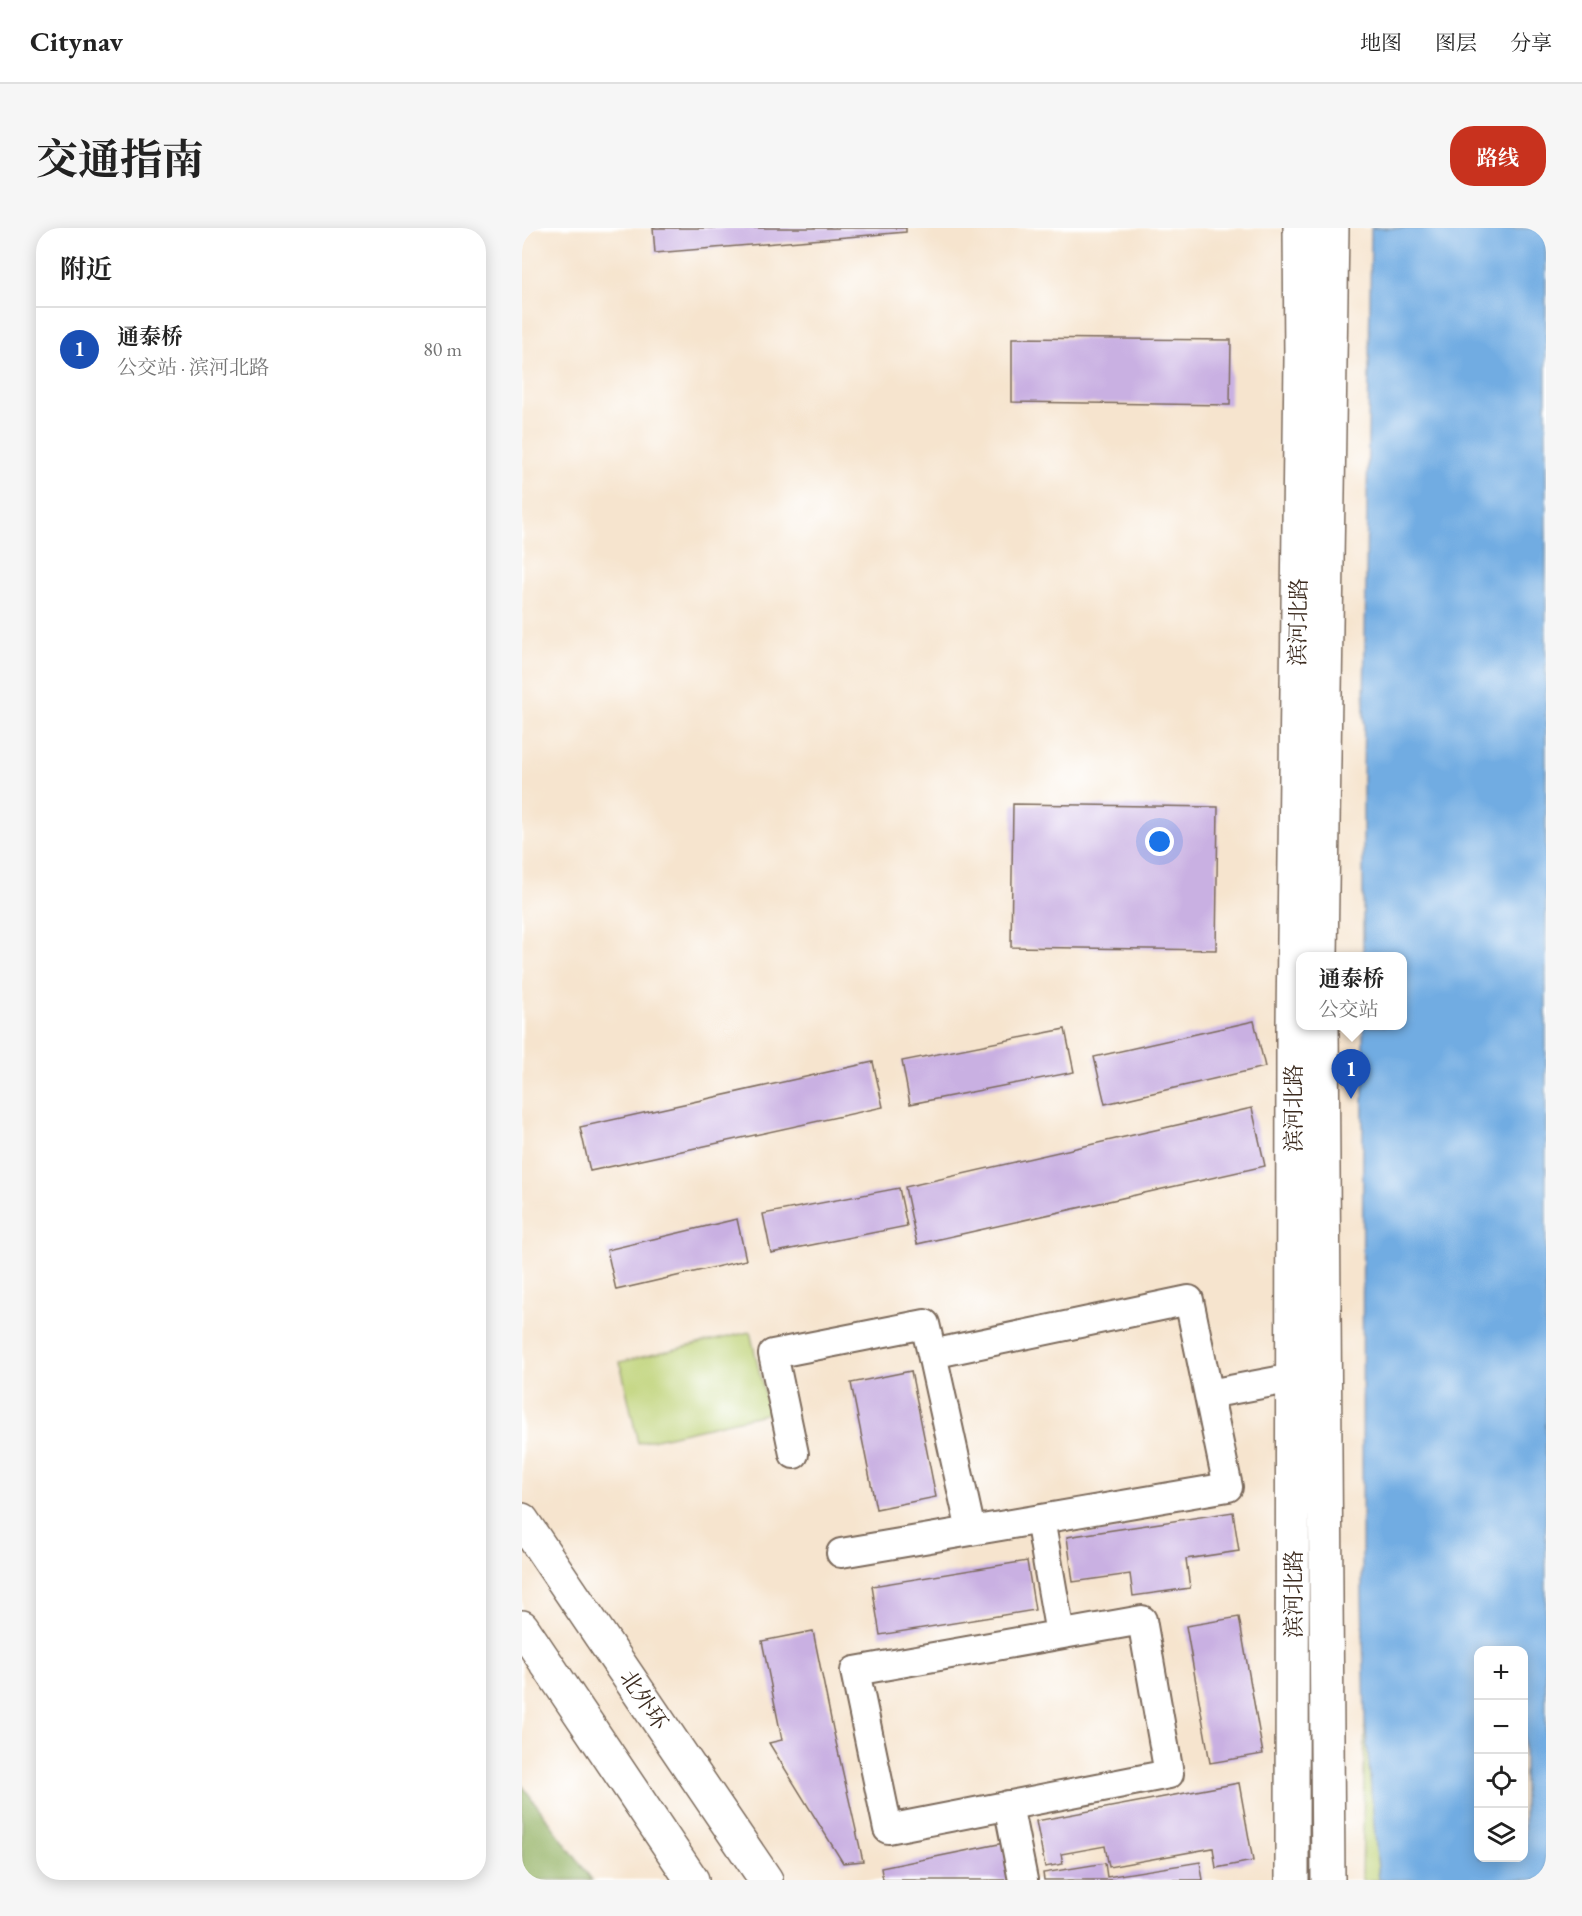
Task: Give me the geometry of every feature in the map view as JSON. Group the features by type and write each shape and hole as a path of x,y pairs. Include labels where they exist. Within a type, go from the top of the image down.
{"main road":[{"name":"滨河北路","path":"1300,228 1293,1023 1328,1880"},
{"name":"滨河北路","path":"1321,952 1332,228"},
{"name":"滨河北路","path":"1292,1880 1322,1030"},
{"name":"北外环","path":"522,1520 766,1880"},
{"path":"522,1627 686,1871"}],"lane":[{"path":"840,1553 1228,1486 1189,1300 932,1354"},
{"path":"794,1454 773,1354 925,1324 971,1531"},
{"path":"1209,1394 1308,1378"},
{"path":"1040,1520 1060,1634"},
{"path":"1142,1620 1169,1774 1008,1805 888,1829 855,1671 1142,1620"},
{"path":"1008,1805 1023,1880"}],"green space":[{"path":"750,1332 769,1413 638,1443 620,1362"},
{"path":"1365,1720 1379,1880 1362,1880"},
{"path":"522,1785 592,1880 522,1880"}],"water":[{"path":"1371,228 1546,228 1546,1880 1379,1880 1365,1720 1362,1594 1363,1030 1407,1030 1407,952 1363,952 1363,779"}],"building":[{"path":"653,228 906,228 906,232 655,253"},
{"path":"1012,338 1231,340 1230,405 1012,402"},
{"path":"1013,804 1218,807 1216,950 1011,947"},
{"path":"1254,1021 1265,1067 1105,1104 1094,1057"},
{"path":"1065,1029 1074,1072 910,1104 902,1061"},
{"path":"873,1062 883,1107 590,1171 580,1127"},
{"path":"1252,1108 1265,1166 917,1244 905,1187"},
{"path":"899,1188 907,1226 771,1253 763,1214"},
{"path":"737,1219 746,1260 616,1290 607,1250"},
{"path":"911,1371 936,1497 876,1509 851,1383"},
{"path":"1233,1512 1239,1551 1186,1559 1190,1588 1133,1596 1130,1574 1073,1582 1067,1537"},
{"path":"1027,1561 1035,1610 880,1635 872,1586"},
{"path":"1239,1617 1263,1754 1210,1763 1186,1626"},
{"path":"813,1631 863,1861 843,1863 769,1743 782,1740 762,1641"},
{"path":"1239,1783 1253,1861 1216,1868 1213,1848 1109,1867 1105,1846 1061,1854 1063,1864 1045,1867 1036,1821"},
{"path":"1004,1843 1011,1880 883,1880 881,1868"},
{"path":"1200,1862 1203,1880 1044,1880 1043,1873 1105,1863 1107,1877"}],"place":[{"name":"通泰桥","path":"1351,1099"}]}
